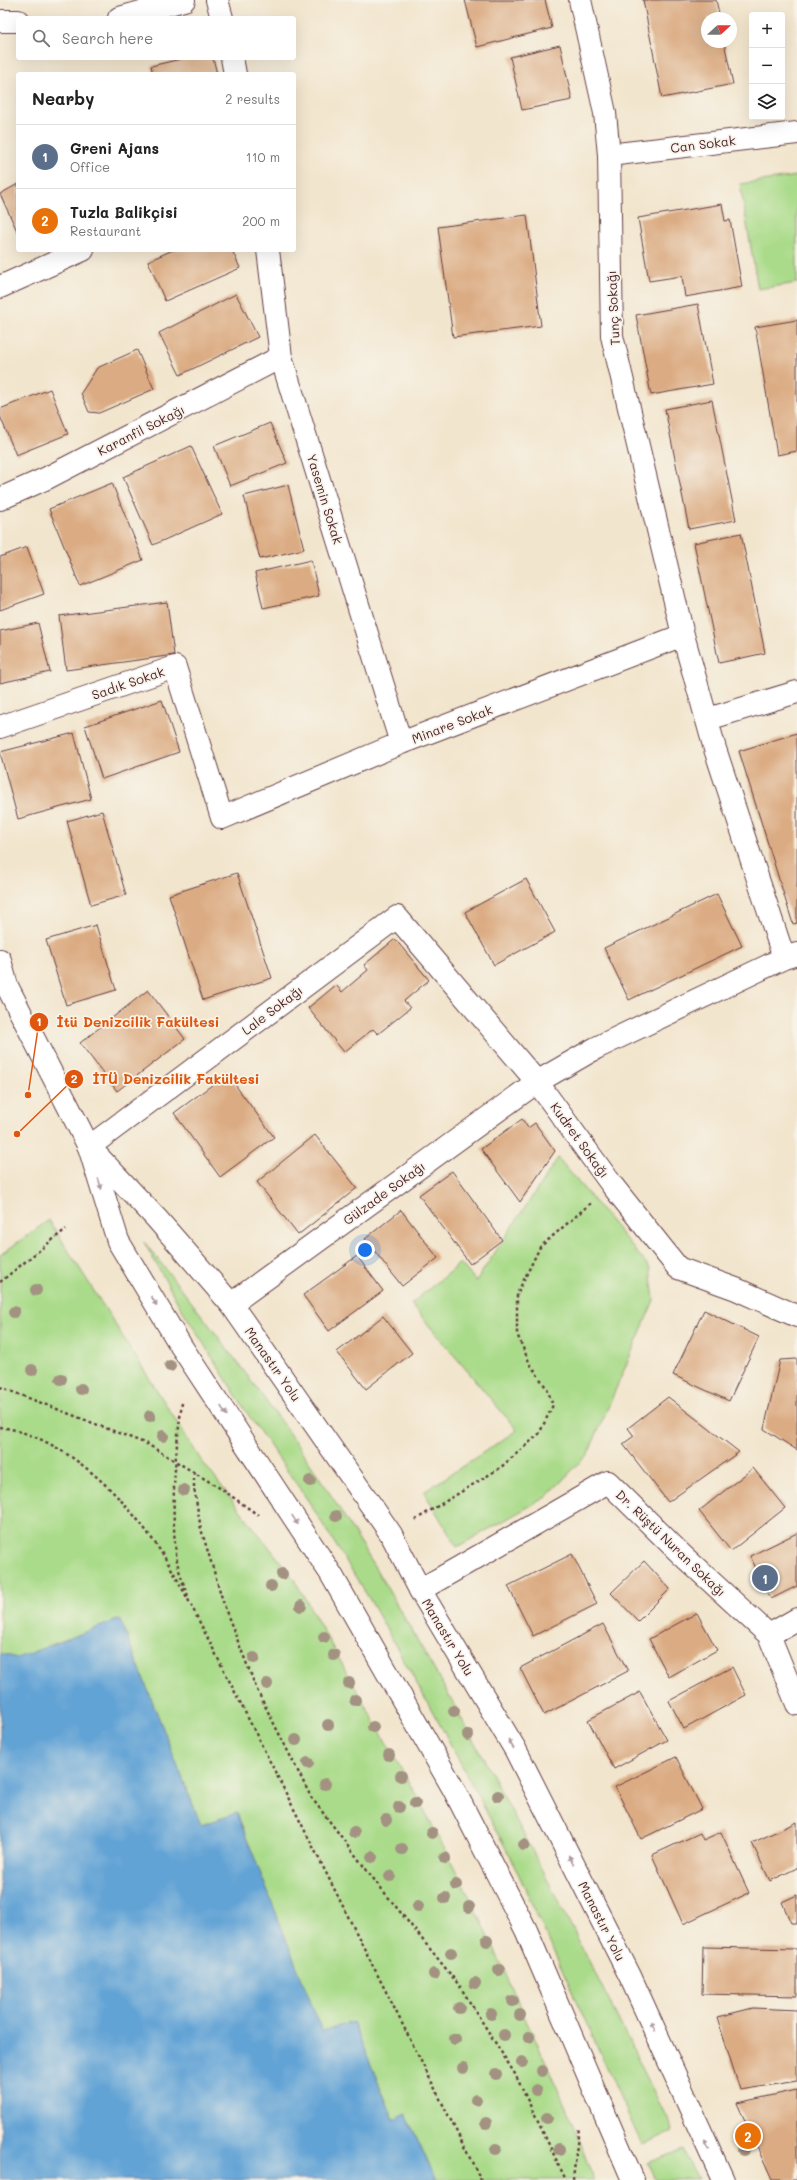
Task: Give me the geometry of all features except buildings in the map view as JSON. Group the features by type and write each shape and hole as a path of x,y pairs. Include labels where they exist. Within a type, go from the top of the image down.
{"street":[{"path":"126,16 184,0"},
{"path":"217,0 221,16"},
{"name":"Tunç Sokağı","path":"580,0 605,113 609,155 612,336 683,635 708,719 715,749 790,956"},
{"path":"0,21 16,21"},
{"path":"232,60 235,72"},
{"name":"Can Sokak","path":"609,155 797,133"},
{"path":"0,287 79,252"},
{"name":"Yasemin Sokak","path":"268,252 281,357 401,743"},
{"name":"Karanfil Sokağı","path":"0,499 47,478 281,357"},
{"name":"Minare Sokak","path":"222,818 401,743 683,635"},
{"name":"Sadık Sokak","path":"0,726 175,667 222,818"},
{"path":"708,719 797,692"},
{"name":"Kudret Sokağı","path":"397,917 537,1082 612,1185 678,1268 736,1289 797,1316"},
{"name":"Lale Sokağı","path":"89,1147 397,917"},
{"name":"Gülzade Sokağı","path":"231,1304 537,1082 596,1048 790,956"},
{"name":"Manastır Yolu","path":"0,960 7,986 89,1147 118,1241 181,1346 331,1574 453,1788 526,1930 633,2180"},
{"name":"Manastır Yolu","path":"89,1147 157,1219 231,1304 391,1534 420,1590 515,1749 630,1976 723,2180"},
{"name":"Dr. Rüştü Nuran Sokağı","path":"420,1590 608,1482 682,1555 769,1635 797,1704"},
{"path":"769,1635 797,1619"}],"path":[{"path":"391,1534 500,1468 539,1434 553,1405 547,1389 530,1364 516,1334 517,1294 540,1247 612,1185"},
{"path":"0,1282 66,1229"},
{"path":"0,1387 147,1444 223,1490 260,1517"},
{"path":"182,1403 176,1461 174,1528 177,1563 190,1603"},
{"path":"0,1427 20,1430 60,1449 101,1480 135,1517 163,1555 190,1603 481,2180"},
{"path":"194,1472 194,1488 202,1529 226,1611 257,1690 311,1797 372,1877 459,1984 515,2074 566,2180"},
{"path":"572,2180 580,2121"}],"green space":[{"path":"797,176 797,283 758,289 740,184"},
{"path":"558,1158 650,1268 654,1300 588,1454 546,1497 457,1547 424,1492 517,1430 411,1304 460,1263 476,1281"},
{"path":"49,1220 201,1460 294,1579 421,1804 477,1911 574,2125 594,2180 436,2180 406,2114 394,2120 353,2022 322,2032 237,1813 201,1825 120,1619 17,1658 0,1653 0,1255"},
{"path":"144,1242 215,1333 284,1426 327,1489 372,1563 444,1687 504,1796 590,1963 673,2131 642,2145 512,1860 444,1732 370,1600 309,1502 249,1416 178,1303"},
{"path":"683,2149 699,2180 656,2180 648,2163"}],"water":[{"path":"120,1619 201,1825 237,1813 322,2031 353,2022 394,2120 406,2114 436,2180 0,2180 0,1653 17,1658"}],"place":[{"name":"İtü Denizcilik Fakültesi","path":"28,1095"},
{"name":"İTÜ Denizcilik Fakültesi","path":"17,1134"},
{"name":"Greni̇ Ajans","path":"765,1578"},
{"name":"Tuzla Balikçisi","path":"748,2136"}]}
